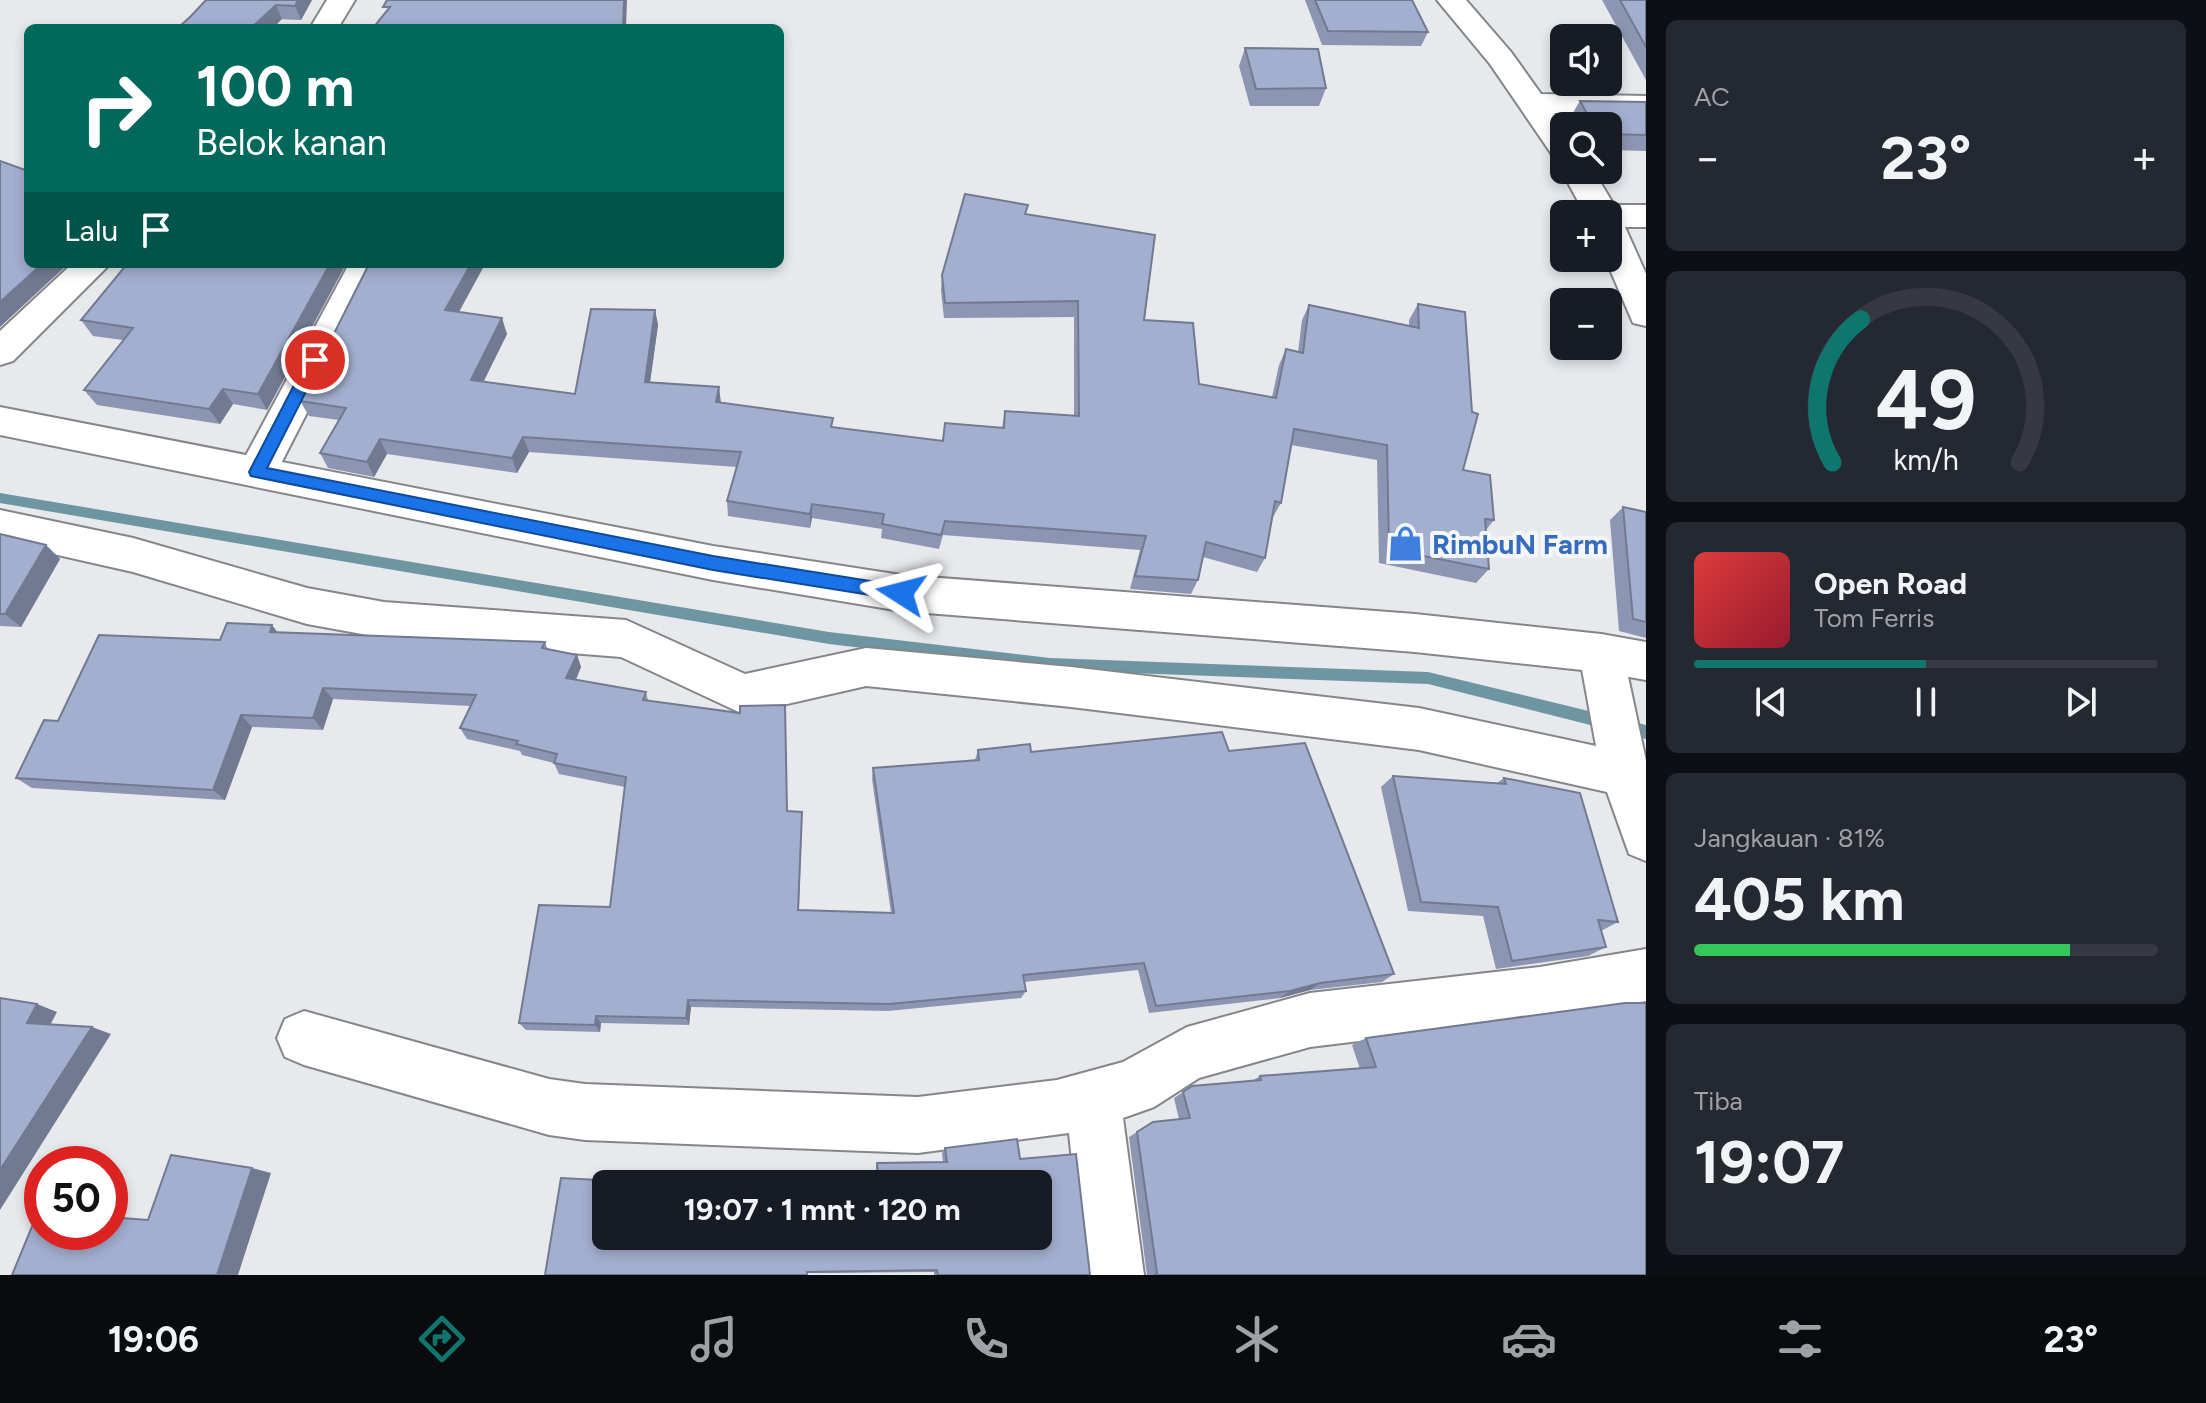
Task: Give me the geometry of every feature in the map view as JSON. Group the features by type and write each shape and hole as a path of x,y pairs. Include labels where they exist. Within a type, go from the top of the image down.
{"street":[{"path":"326,24 341,0"},
{"path":"1451,0 1501,58 1550,128"},
{"path":"1533,103 1646,105"},
{"path":"1622,216 1646,216"},
{"path":"1622,258 1646,314"},
{"path":"0,352 89,268"},
{"path":"257,472 364,268"},
{"path":"0,421 713,563 901,593 1415,633 1604,668 1646,661"},
{"path":"0,526 133,555 307,606 384,620 626,639 743,694 866,667 1071,687 1419,729 1635,796"},
{"path":"1604,668 1635,796"},
{"path":"304,1038 549,1107 585,1112 918,1125 1093,1100 1134,1087 1187,1054 1310,1020 1540,993 1646,975"},
{"path":"1093,1100 1114,1275"}],"building":[{"path":"206,0 298,0 295,6 276,5 255,24 182,24"},
{"path":"387,0 624,0 623,24 376,24 390,7 383,7"},
{"path":"1315,0 1412,0 1428,32 1328,31"},
{"path":"1620,0 1646,0 1646,47"},
{"path":"1245,48 1318,49 1326,88 1256,89"},
{"path":"1580,101 1646,102 1646,135 1622,134 1622,112 1586,112"},
{"path":"0,161 24,170 24,268 38,268 0,302"},
{"path":"965,194 1028,205 1025,214 1155,235 1144,320 1193,323 1199,384 1276,398 1286,349 1303,353 1309,305 1419,328 1418,304 1465,312 1472,412 1478,414 1463,470 1490,475 1494,520 1485,519 1489,569 1389,549 1387,445 1294,429 1281,503 1275,501 1265,558 1206,542 1198,580 1135,576 1146,536 945,521 941,535 882,524 884,514 812,504 810,514 727,501 741,452 523,437 512,458 380,439 367,462 320,453 346,408 300,401 367,268 469,268 445,310 502,318 471,380 575,394 591,309 655,310 645,382 719,387 716,402 833,418 831,427 943,441 945,423 1004,428 1005,411 1079,416 1078,301 945,303 942,275"},
{"path":"124,268 328,268 258,394 223,389 209,409 84,390 133,328 81,320"},
{"path":"1623,507 1646,512 1646,622 1633,619"},
{"path":"0,534 46,545 5,614 0,614"},
{"path":"227,623 272,625 270,632 545,642 542,648 577,655 566,678 646,692 643,700 740,713 740,706 785,705 787,811 802,812 798,910 894,913 873,768 979,760 978,750 1030,744 1031,752 1222,732 1229,751 1305,743 1394,974 1320,983 1290,991 1156,1006 1144,963 1023,975 1026,991 889,1004 688,1000 686,1018 596,1016 595,1025 519,1023 539,905 610,907 626,777 554,763 557,754 516,744 518,741 460,728 476,695 323,688 313,718 241,715 213,790 16,778 44,720 58,721 99,635 220,640"},
{"path":"1393,776 1506,784 1504,778 1580,793 1618,922 1598,920 1606,947 1512,961 1498,907 1421,902"},
{"path":"0,998 37,1004 27,1023 92,1027 0,1170"},
{"path":"1625,1003 1646,1003 1646,1275 1155,1275 1137,1132 1153,1122 1190,1118 1183,1092 1192,1086 1261,1080 1260,1076 1376,1067 1366,1038"},
{"path":"1017,1139 1020,1159 1076,1154 1090,1275 938,1275 937,1270 807,1272 807,1275 545,1275 561,1178 592,1180 592,1250 1052,1250 1052,1170 878,1170 877,1163 947,1162 945,1148"},
{"path":"171,1155 252,1168 217,1275 12,1275 24,1246 24,1250 128,1250 128,1218 148,1220"}],"waterway":[{"path":"0,498 829,638 1050,664 1428,678 1646,732"}],"place":[{"name":"RimbuN Farm","path":"1406,544"}],"route":[{"path":"315,360 257,472 713,563 901,593"}]}
